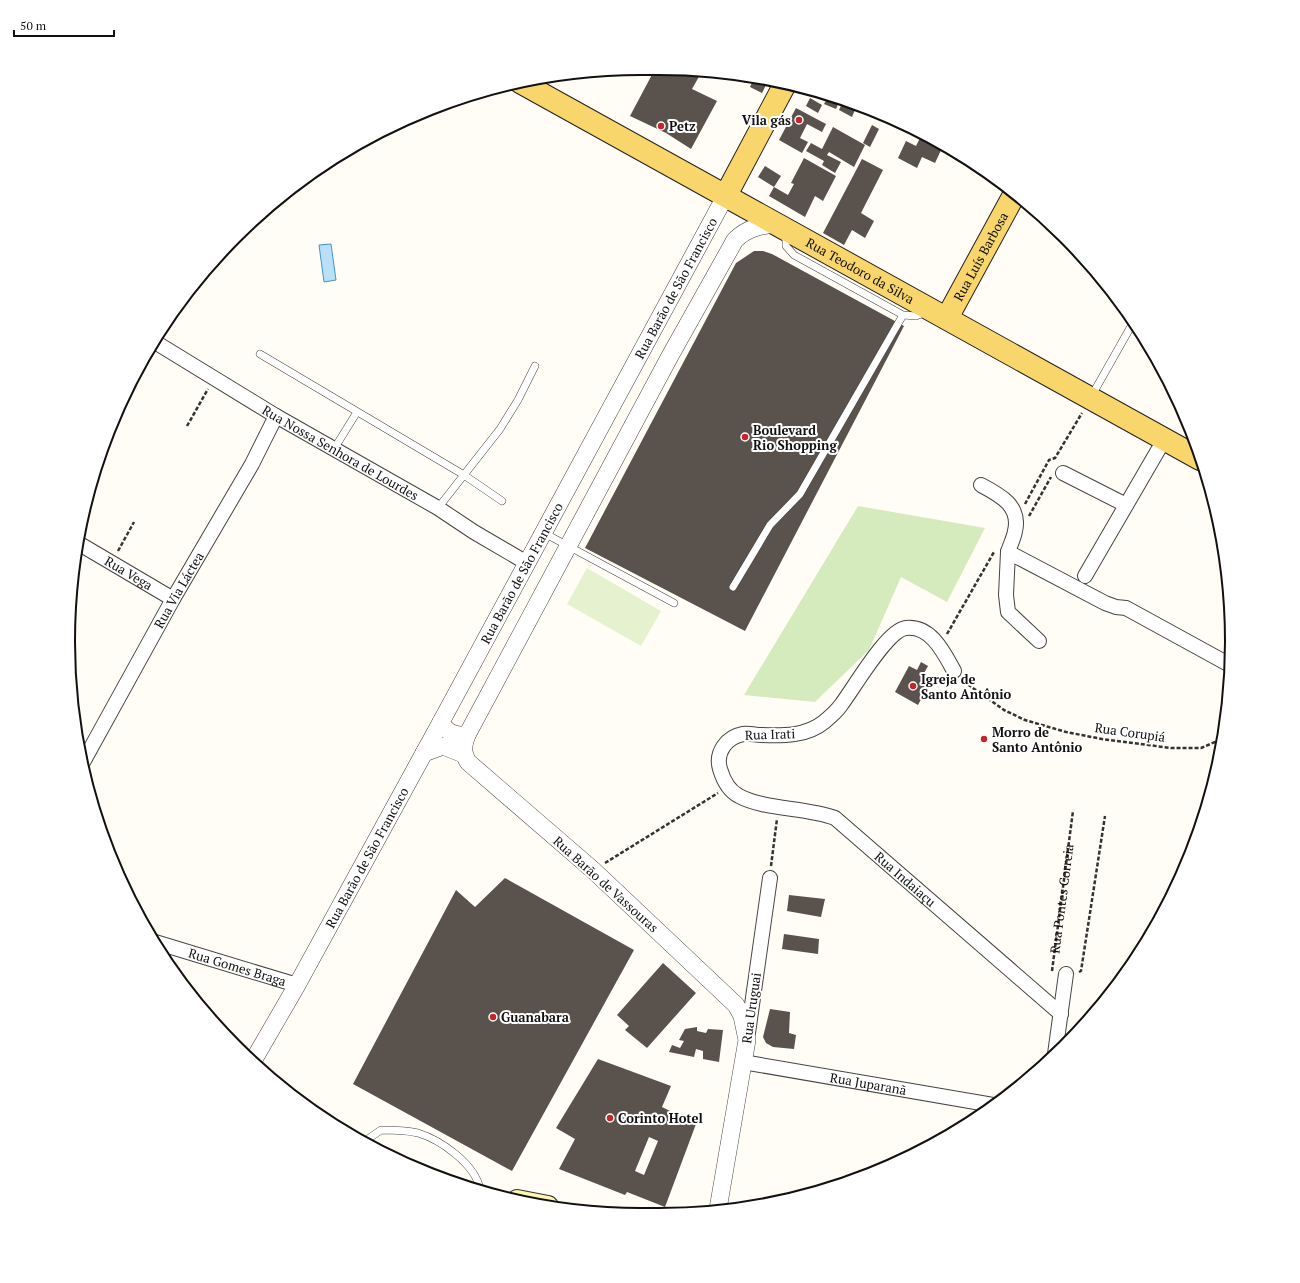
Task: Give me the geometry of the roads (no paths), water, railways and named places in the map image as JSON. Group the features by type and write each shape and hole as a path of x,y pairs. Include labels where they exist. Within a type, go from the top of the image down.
{"main road":[{"name":"Rua Teodoro da Silva","path":"528,87 782,226 871,283 939,314 1194,456"},
{"name":"Rua Barão de São Francisco","path":"726,195 782,89"},
{"name":"Rua Luís Barbosa","path":"939,314 1011,199"}],"street":[{"name":"Rua Barão de São Francisco","path":"256,1056 298,984 726,195"},
{"name":"Rua Barão de São Francisco","path":"468,735 670,356 735,240 743,232 753,228 782,226"},
{"name":"Rua Nossa Senhora de Lourdes","path":"159,345 276,416 438,508 474,532 527,563"},
{"name":"Rua Via Láctea","path":"87,755 173,599 252,464 276,416"},
{"path":"1085,576 1164,440"},
{"path":"1058,470 1126,505"},
{"path":"981,485 1002,495 1015,514 1016,529 1008,552 1006,595 1008,612 1039,641"},
{"name":"Rua Vega","path":"83,548 173,599"},
{"path":"1008,552 1105,603 1116,608 1126,608 1224,662"},
{"path":"527,563 541,573 535,609"},
{"name":"Rua Irati","path":"729,787 719,766 720,751 728,740 744,734 781,736 798,734 816,729 840,707 885,642 896,631 905,628 917,628 928,634 940,647 954,671"},
{"path":"441,722 445,729 451,734 458,736 468,735"},
{"path":"424,752 443,746 463,754 463,746 468,735"},
{"name":"Rua Barão de Vassouras","path":"463,754 468,762 593,870 736,1005 742,1016 747,1040"},
{"name":"Rua Indaiaçu","path":"729,787 738,796 758,802 821,812 835,818 1061,1014"},
{"name":"Rua Uruguai","path":"719,1204 747,1040 770,878"},
{"name":"Rua Gomes Braga","path":"163,944 298,984"},
{"path":"1056,1044 1066,974"},
{"name":"Rua Juparanã","path":"743,1062 986,1104"}],"lane":[{"path":"782,226 786,246 789,251 904,315 916,316 939,314"},
{"path":"871,283 882,303"},
{"path":"733,586 770,525 800,494 904,315"},
{"path":"1090,399 1131,328"},
{"path":"260,354 464,475 502,501"},
{"path":"438,508 500,429 518,400 535,366"},
{"path":"334,449 357,412"},
{"path":"544,533 674,604"},
{"path":"369,1138 381,1130 419,1133 442,1144 466,1163 472,1170 478,1184"}],"water":[{"path":"331,244 336,280 324,282 319,245"}],"place":[{"name":"Vila gás","path":"799,120"},
{"name":"Petz","path":"661,126"},
{"name":"Boulevard Rio Shopping","path":"745,437"},
{"name":"Igreja de Santo Antônio","path":"913,686"},
{"name":"Morro de Santo Antônio","path":"984,739"},
{"name":"Guanabara","path":"493,1017"},
{"name":"Corinto Hotel","path":"610,1118"}]}
